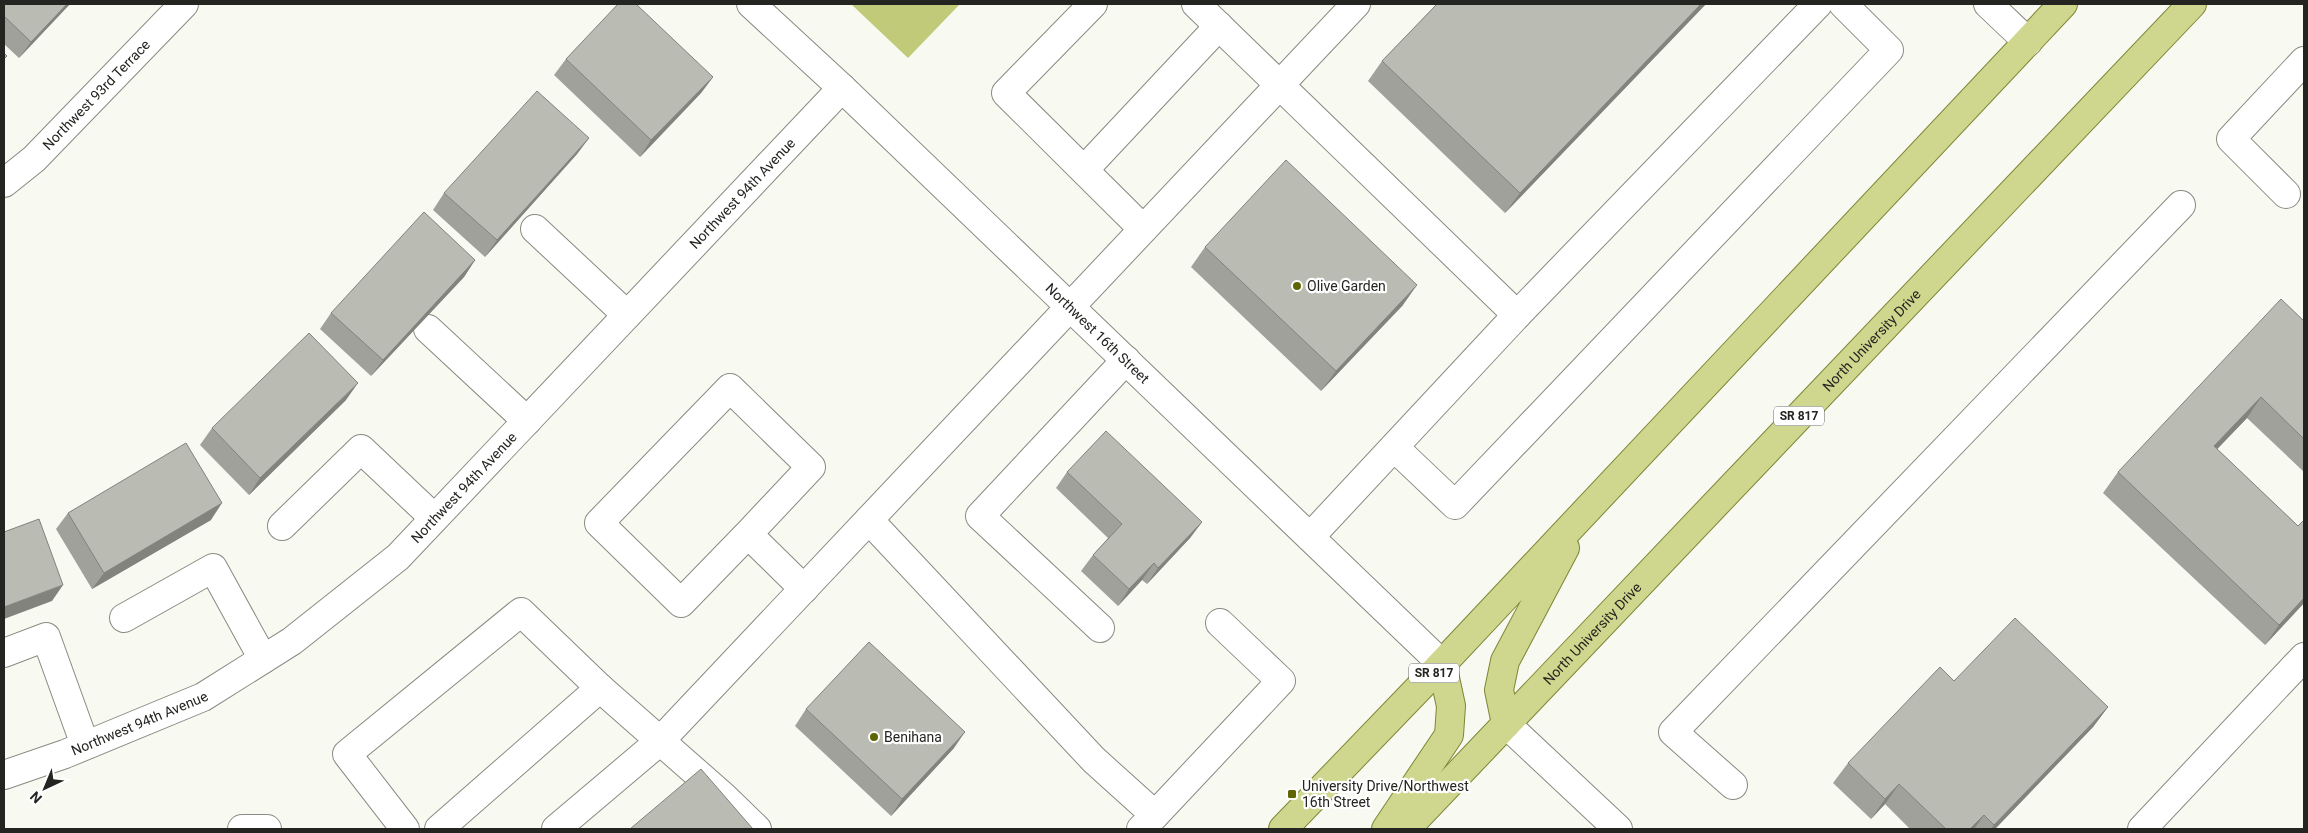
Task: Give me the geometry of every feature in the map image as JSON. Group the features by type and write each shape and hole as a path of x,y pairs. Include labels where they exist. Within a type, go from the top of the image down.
{"main road":[{"name":"North University Drive","path":"1406,829 2192,4"},
{"name":"SR 817","path":"1283,829 1582,516 2028,42 2060,5"},
{"path":"1506,724 1499,690 1505,661 1582,516"},
{"path":"1386,829 1449,735 1451,706 1442,664"}],"street":[{"name":"Northwest 93rd Terrace","path":"4,183 34,159 184,4"},
{"name":"Northwest 16th Street","path":"750,4 842,88 1442,664"},
{"path":"1093,4 1006,93 1143,229"},
{"path":"1196,4 1517,315"},
{"path":"556,829 660,741 1356,4"},
{"path":"1310,537 1517,315 1818,4"},
{"path":"1394,447 1455,504 1889,50 1843,4"},
{"path":"1988,4 2028,42"},
{"path":"1084,170 1219,26"},
{"path":"2286,194 2231,139 2304,61"},
{"name":"Northwest 94th Avenue","path":"4,775 85,745 203,697 292,641 398,557 842,88"},
{"path":"1733,785 1673,732 2180,205"},
{"path":"534,229 627,315"},
{"path":"428,329 527,421"},
{"path":"1100,628 980,516 1126,360"},
{"path":"730,388 811,467 748,534 681,603 599,523 730,388"},
{"path":"282,526 361,449 434,518"},
{"path":"869,520 1094,760 1148,822 1281,681 1220,623"},
{"path":"748,534 804,588"},
{"path":"124,618 213,568 263,659"},
{"path":"405,829 347,754 521,612 600,688 724,797 756,829"},
{"path":"4,653 46,637 85,745"},
{"path":"2142,829 2300,669"},
{"path":"441,829 600,688"},
{"path":"1506,724 1618,829"},
{"path":"242,829 267,829"}],"green space":[{"path":"851,4 960,4 908,58"}],"building":[{"path":"4,4 67,4 31,42 4,16"},
{"path":"618,4 636,4 713,77 651,140 566,59"},
{"path":"1437,4 1701,4 1520,193 1382,61"},
{"path":"537,91 589,138 497,240 444,193"},
{"name":"Olive Garden","path":"1286,160 1417,285 1336,371 1205,247"},
{"path":"424,212 475,260 383,360 331,313"},
{"path":"2281,299 2304,321 2304,439 2261,397 2214,446 2298,526 2304,520 2304,598 2279,625 2118,472"},
{"path":"309,333 358,383 260,478 212,428"},
{"path":"1106,431 1202,522 1158,568 1154,563 1129,589 1093,555 1122,524 1067,472"},
{"path":"186,443 222,503 104,573 68,513"},
{"path":"39,519 63,585 4,607 4,532"},
{"path":"2015,618 2108,707 1994,825 1984,815 1970,829 1946,829 1899,784 1885,799 1848,763 1940,667 1954,681"},
{"name":"Benihana","path":"869,642 965,732 902,799 806,709"},
{"path":"701,769 753,829 630,829"}],"place":[{"name":"Olive Garden","path":"1297,286"},
{"name":"Benihana","path":"874,737"},
{"name":"University Drive/Northwest 16th Street","path":"1292,794"}]}
